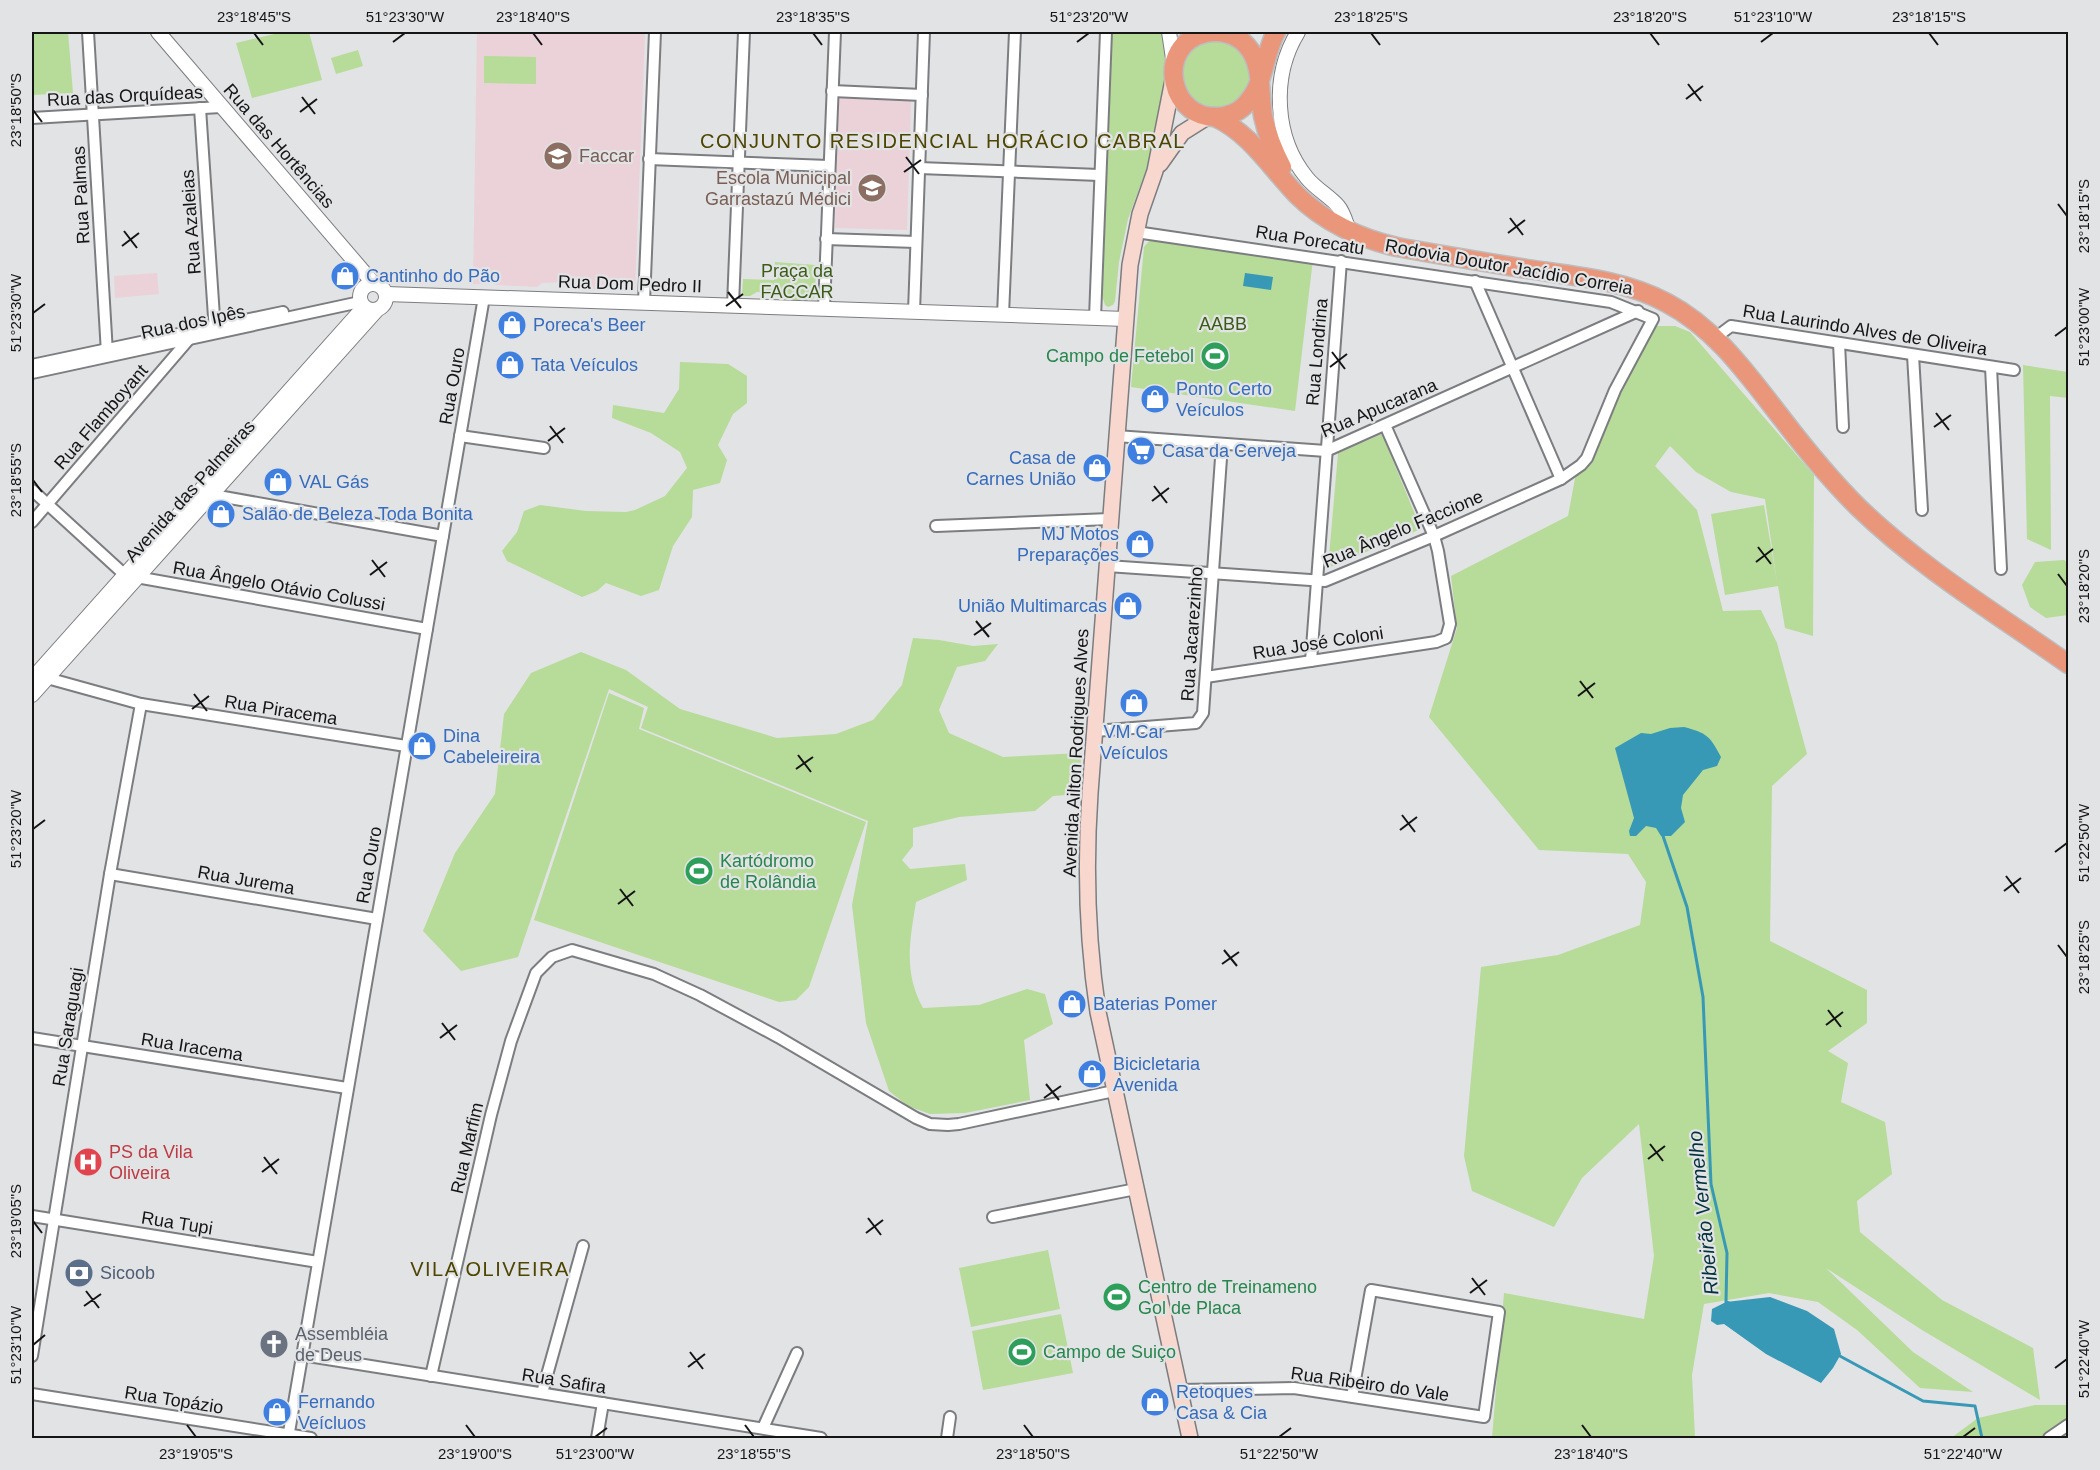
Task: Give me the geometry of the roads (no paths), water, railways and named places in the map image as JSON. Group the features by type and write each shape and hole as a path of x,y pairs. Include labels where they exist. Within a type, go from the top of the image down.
{"highway":[{"path":"1259,80 1254,56 1247,46 1239,39 1224,32 1208,32 1192,38 1179,52 1173,73 1178,94 1187,106 1196,112 1212,116 1234,113 1243,107 1255,93 1276,32"},
{"name":"Rodovia Doutor Jacídio Correia","path":"1259,80 1263,114 1270,144 1284,170 1317,210"},
{"name":"Rodovia Doutor Jacídio Correia","path":"1212,116 1227,122 1246,137 1299,196 1349,231 1373,242 1397,248 1595,279 1632,288 1678,309 1715,338 1815,459 1858,506 1933,569 2068,664"}],"main road":[{"path":"1155,171 1173,73"},
{"path":"1155,171 1182,133 1212,116"},
{"name":"Avenida Ailton Rodrigues Alves","path":"1155,171 1144,200 1130,266 1088,829 1090,940 1098,1012 1190,1438"}],"street":[{"name":"Rua Palmas","path":"88,32 107,353"},
{"name":"Rua das Hortências","path":"158,32 374,284 381,287 386,294"},
{"path":"644,302 655,32"},
{"path":"733,305 744,32"},
{"path":"824,309 835,32"},
{"path":"914,312 924,32"},
{"path":"1003,315 1015,32"},
{"path":"1095,318 1106,32"},
{"path":"1169,32 1173,73"},
{"path":"1298,32 1286,58 1280,91 1280,112 1284,136 1294,159 1308,179 1338,206 1349,231"},
{"path":"832,91 922,95"},
{"name":"Rua das Orquídeas","path":"32,118 221,107"},
{"name":"Rua Azaleias","path":"200,108 215,330"},
{"path":"649,159 829,166"},
{"path":"919,168 1099,175"},
{"name":"Rua Porecatu","path":"1136,232 1611,302 1653,319"},
{"path":"826,239 916,242"},
{"name":"Rua Londrina","path":"1311,661 1341,261"},
{"path":"1475,281 1561,479"},
{"path":"374,284 363,287 365,304 385,304 386,294"},
{"name":"Rua Dom Pedro II","path":"386,294 1126,319"},
{"name":"Rua Ouro","path":"289,1437 484,297"},
{"name":"Rua dos Ipês","path":"32,373 107,353 190,335 365,304"},
{"name":"Avenida das Palmeiras","path":"32,695 365,304"},
{"name":"Rua Apucarana","path":"1116,436 1326,451 1638,311"},
{"name":"Rua Ângelo Faccione","path":"1107,566 1317,581 1333,578 1561,479 1587,458 1615,390 1653,319"},
{"name":"Rua Laurindo Alves de Oliveira","path":"1715,338 1731,326 2014,370"},
{"name":"Rua Flamboyant","path":"32,522 190,335"},
{"path":"1839,343 1843,427"},
{"name":"Rua dos Ipês","path":"32,365 107,353"},
{"path":"1913,356 1922,510"},
{"path":"1991,367 2001,569"},
{"path":"1385,425 1434,536"},
{"path":"460,436 544,448"},
{"name":"Rua Jacarezinho","path":"1095,731 1196,723 1203,714 1222,444"},
{"path":"32,490 131,577"},
{"path":"205,494 443,536"},
{"path":"936,526 1110,519"},
{"name":"Rua José Coloni","path":"1206,677 1436,642 1446,638 1450,624 1434,536"},
{"name":"Avenida das Palmeiras","path":"32,679 131,577"},
{"name":"Rua Ângelo Otávio Colussi","path":"131,577 427,629"},
{"name":"Rua Piracema","path":"47,678 141,704 406,747"},
{"name":"Rua Saraguagi","path":"32,1356 110,874 141,704"},
{"name":"Rua Jurema","path":"110,874 377,919"},
{"name":"Rua Marfim","path":"431,1377 491,1115 511,1041 536,973 552,957 572,950 654,974 700,994 832,1068 893,1106 930,1124 959,1124 1114,1091"},
{"name":"Rua Iracema","path":"32,1038 347,1088"},
{"path":"993,1217 1136,1190"},
{"name":"Rua Tupi","path":"32,1216 318,1262"},
{"path":"542,1394 583,1246"},
{"name":"Rua Ribeiro do Vale","path":"1179,1390 1294,1388 1352,1397 1484,1417 1499,1312 1371,1290 1352,1397"},
{"path":"763,1428 797,1353"},
{"name":"Rua Safira","path":"302,1355 821,1438"},
{"name":"Rua Topázio","path":"32,1394 289,1437 311,1438"},
{"path":"597,1438 603,1403"},
{"path":"947,1438 950,1417"},
{"path":"2049,1438 2068,1425"}],"water":[{"path":"1245,273 1273,277 1271,290 1243,286"},
{"path":"1684,727 1698,731 1711,740 1721,757 1717,766 1703,770 1683,795 1681,808 1685,822 1671,836 1661,836 1656,828 1646,826 1636,836 1630,836 1629,831 1634,818 1615,748 1641,733 1651,734 1670,728"},
{"path":"1770,1297 1807,1311 1834,1329 1841,1354 1821,1383 1766,1354 1724,1324 1717,1325 1711,1321 1712,1309 1726,1302"}],"waterway":[{"name":"Ribeirão Vermelho","path":"1662,833 1687,907 1703,997 1711,1184 1727,1253 1726,1302 1729,1303"},
{"name":"Ribeirão Vermelho","path":"1838,1355 1923,1401 1975,1406 1982,1438"}],"place":[{"name":"Faccar","path":"558,156"},
{"name":"Escola Municipal Garrastazú Médici","path":"872,188"},
{"name":"Cantinho do Pão","path":"345,276"},
{"name":"Poreca's Beer","path":"512,325"},
{"name":"Campo de Fetebol","path":"1215,356"},
{"name":"Tata Veículos","path":"510,365"},
{"name":"Ponto Certo Veículos","path":"1155,399"},
{"name":"Casa da Cerveja","path":"1141,451"},
{"name":"Casa de Carnes União","path":"1097,468"},
{"name":"VAL Gás","path":"278,482"},
{"name":"Salão de Beleza Toda Bonita","path":"221,514"},
{"name":"MJ Motos Preparações","path":"1140,544"},
{"name":"União Multimarcas","path":"1128,606"},
{"name":"VM Car Veículos","path":"1134,703"},
{"name":"Dina Cabeleireira","path":"422,746"},
{"name":"Kartódromo de Rolândia","path":"699,871"},
{"name":"Baterias Pomer","path":"1072,1004"},
{"name":"Bicicletaria Avenida","path":"1092,1074"},
{"name":"PS da Vila Oliveira","path":"88,1162"},
{"name":"Sicoob","path":"79,1273"},
{"name":"Centro de Treinameno Gol de Placa","path":"1117,1297"},
{"name":"Assembléia de Deus","path":"274,1344"},
{"name":"Campo de Suiço","path":"1022,1352"},
{"name":"Retoques Casa & Cia","path":"1155,1402"},
{"name":"Fernando Veícluos","path":"277,1412"}],"district":[{"name":"CONJUNTO RESIDENCIAL HORÁCIO CABRAL","path":"943,141"},
{"name":"VILA OLIVEIRA","path":"490,1269"}],"park label":[{"name":"Praça da FACCAR","path":"797,281"},
{"name":"AABB","path":"1223,324"}]}
